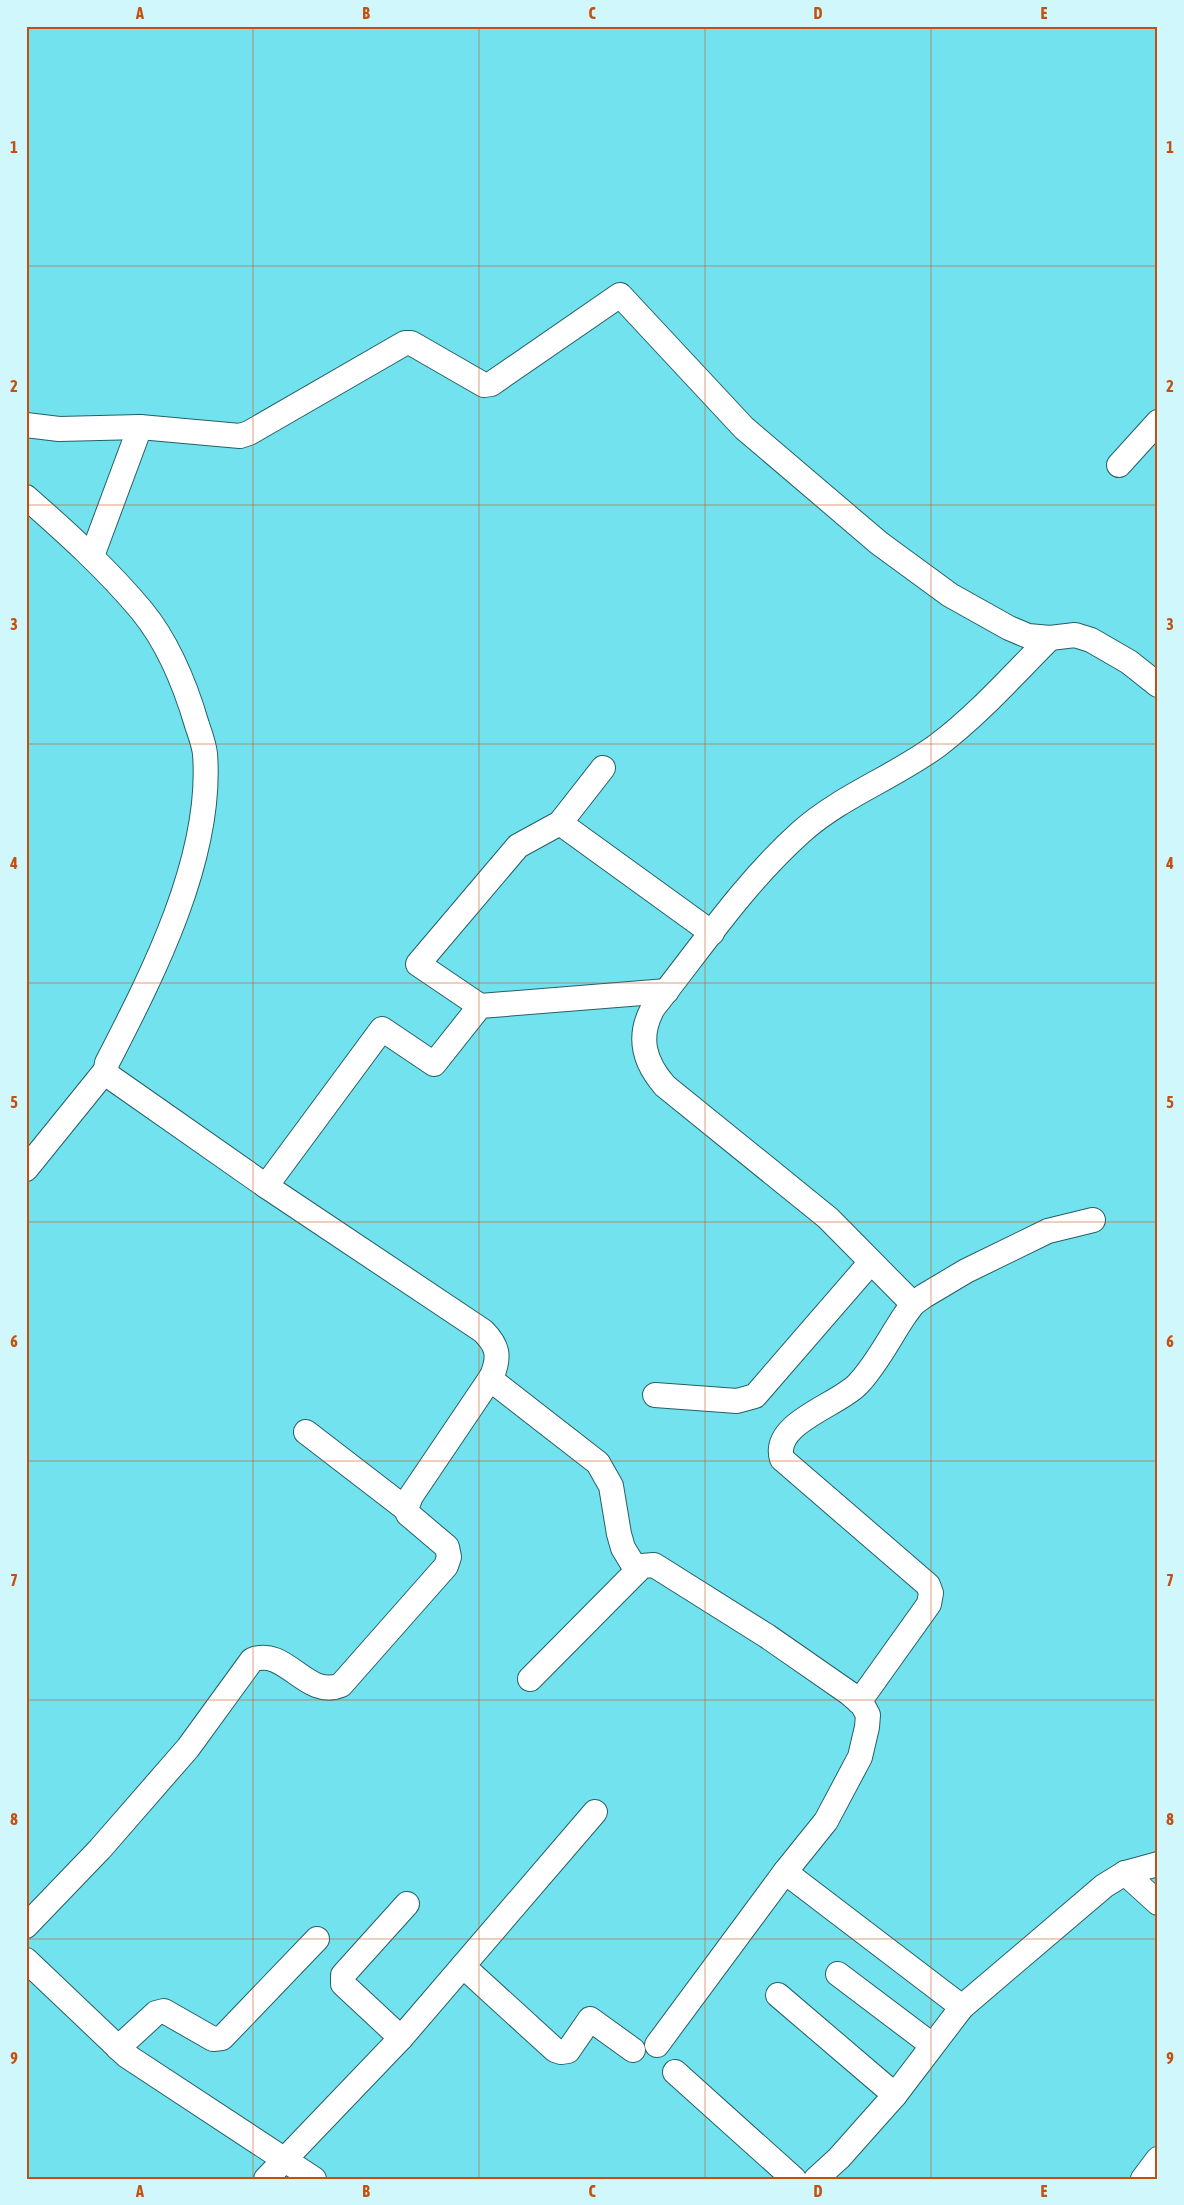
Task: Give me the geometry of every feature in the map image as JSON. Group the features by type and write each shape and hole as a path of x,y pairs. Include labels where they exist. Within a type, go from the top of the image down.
{"street":[{"path":"26,425 65,429 140,428 240,436 405,344 411,343 476,383 491,384 620,296 744,428 879,543 950,595 989,618 1028,636 1050,638 1075,635 1090,640 1129,662 1158,685"},
{"path":"1119,465 1158,422"},
{"path":"92,556 140,428"},
{"path":"26,497 92,556 142,611 171,656 191,703 205,751 206,774 196,846 185,888 152,974 107,1063 106,1070 26,1169"},
{"path":"913,1304 828,1218 664,1086 652,1072 647,1060 644,1046 646,1020 748,887 803,830 938,745 970,717 1050,638"},
{"path":"603,768 560,823 518,846 418,964 480,1006 667,991"},
{"path":"560,823 712,933"},
{"path":"266,1186 382,1029 434,1064 480,1006"},
{"path":"106,1070 109,1076 266,1186 483,1331 494,1342 498,1356 490,1379 411,1496 406,1509"},
{"path":"859,1702 929,1604 931,1593 928,1585 782,1459 780,1446 783,1440 806,1417 839,1400 858,1384 913,1304 966,1271 1048,1231 1093,1220"},
{"path":"654,1395 737,1401 755,1396 871,1262"},
{"path":"490,1379 598,1463 611,1486 623,1548 637,1571"},
{"path":"26,1926 100,1849 188,1748 252,1660 259,1657 274,1659 318,1688 333,1689 346,1681 446,1566 448,1560 447,1547 408,1514 406,1509 306,1432"},
{"path":"530,1679 642,1566 654,1565 767,1636 859,1702 868,1715 860,1757 826,1821 785,1872 657,2045"},
{"path":"266,2179 401,2038 595,1812"},
{"path":"816,2179 840,2158 895,2095 962,2007 1104,1886 1125,1873 1158,1864"},
{"path":"785,1872 962,2007"},
{"path":"1125,1873 1158,1903"},
{"path":"401,2038 343,1984 342,1980 343,1975 407,1904"},
{"path":"118,2048 156,2013 164,2011 212,2039 222,2038 317,1939"},
{"path":"26,1960 118,2048 314,2179"},
{"path":"463,1966 555,2050 568,2052 590,2019 633,2050"},
{"path":"838,1974 932,2045"},
{"path":"778,1995 895,2095"},
{"path":"675,2072 794,2179"},
{"path":"1143,2179 1158,2159"}]}
